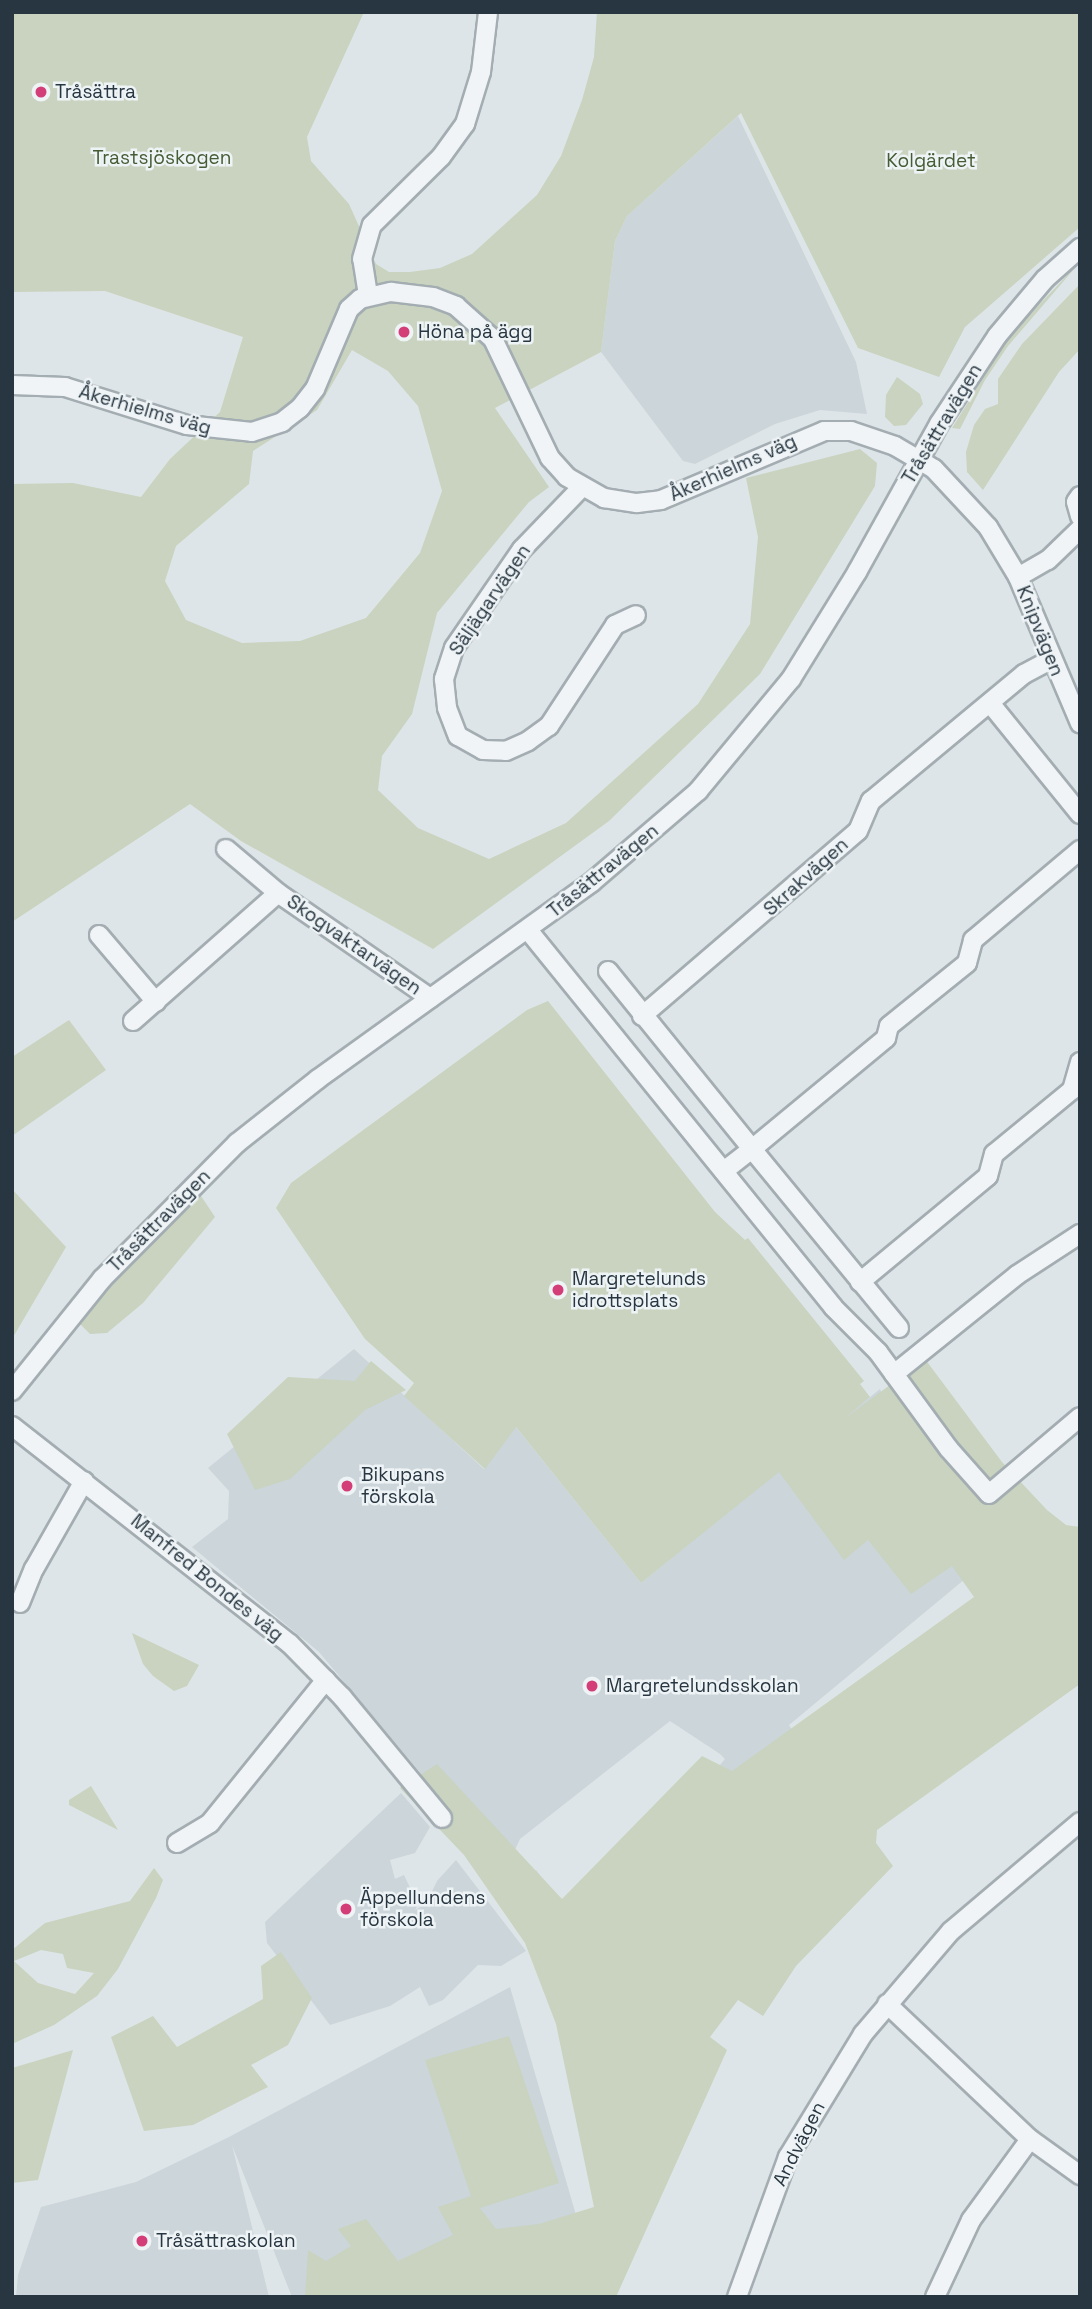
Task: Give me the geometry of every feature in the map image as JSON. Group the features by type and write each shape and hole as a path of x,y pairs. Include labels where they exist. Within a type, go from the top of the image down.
{"street":[{"path":"368,295 362,259 372,225 441,157 465,124 481,72 488,12"},
{"name":"Tråsättravägen","path":"12,1391 102,1279 237,1143 430,998 528,930 653,832 747,737 799,667 919,460 996,336 1045,279 1080,248"},
{"name":"Åkerhielms väg","path":"12,385 65,387 187,425 252,432 282,422 300,408 315,389 349,309 368,295 411,292 433,297 476,321 502,352 543,448 558,468 581,488 618,501 662,500 824,431 851,431 919,460"},
{"name":"Knipvägen","path":"919,460 953,488 988,527 1018,577 1080,723"},
{"name":"Säljägarvägen","path":"581,488 522,549 454,648 444,679 447,708 458,736 483,750 506,751 528,741 550,726 615,625 636,615"},
{"path":"1080,496 1076,502 1080,516"},
{"name":"Knipvägen","path":"1018,577 1048,560 1080,529"},
{"name":"Skrakvägen","path":"642,1016 858,831 871,801 1024,674 1052,659"},
{"path":"990,703 1080,814"},
{"name":"Skogvaktarvägen","path":"226,849 278,893 430,998"},
{"path":"724,1171 886,1038 889,1026 967,963 972,940 1080,850"},
{"name":"Skogvaktarvägen","path":"133,1021 278,893"},
{"path":"528,930 833,1307 878,1352 989,1494 1080,1417"},
{"path":"99,935 156,1002"},
{"path":"608,971 899,1328"},
{"path":"860,1282 988,1176 994,1154 1072,1090 1080,1062"},
{"path":"894,1374 1017,1275 1080,1234"},
{"name":"Manfred Bondes väg","path":"12,1426 269,1625 326,1680 442,1818"},
{"path":"20,1603 34,1569 84,1481"},
{"path":"177,1843 210,1822 326,1680"},
{"name":"Andvägen","path":"737,2297 769,2205 802,2129 887,2004 951,1931 1031,1859 1080,1822"},
{"path":"887,2004 1030,2139 1080,2175"},
{"path":"935,2297 971,2220 1030,2139"}],"shaded area":[{"path":"738,116 856,362 867,414 820,410 775,424 695,464 683,461 601,352 615,241 627,216"},
{"name":"Margretelundsskolan","path":"354,1349 484,1469 515,1426 641,1583 880,1389 965,1579 789,1725 794,1733 739,1781 720,1765 725,1759 720,1754 670,1721 520,1839 513,1854 529,1874 536,1870 572,1918 424,1777 319,1652 192,1547 228,1519 229,1491 208,1468"},
{"name":"Äppellundens förskola","path":"401,1793 430,1827 415,1853 390,1860 395,1879 404,1875 418,1905 415,1910 426,1904 437,1881 456,1860 526,1951 501,1966 478,1965 443,2000 429,2006 420,1987 390,2006 330,2025 267,1943 265,1922"},
{"path":"510,1987 578,2222 391,2297 292,2297 232,2145 269,2297 16,2297 18,2275 41,2207 136,2182 229,2137"}],"green space":[{"name":"Trastsjöskogen","path":"12,12 364,12 307,137 311,161 349,204 376,264 389,272 410,272 440,268 472,254 537,195 561,156 582,100 594,57 597,12 1080,12 1080,227 965,327 939,377 858,348 741,113 627,216 615,241 601,352 495,408 549,487 529,502 437,613 412,714 382,756 378,790 418,828 489,859 566,823 698,704 750,624 758,537 746,478 860,449 877,463 875,486 760,674 609,821 433,949 241,841 190,804 12,922 12,484 73,483 141,497 170,459 220,412 243,337 105,291 12,292","holes":["352,350 388,371 418,406 442,491 420,553 366,618 300,641 242,643 186,620 165,581 176,546 249,484 253,451 317,410"]},
{"path":"1080,262 1008,346 985,380 960,429 952,428 1010,335"},
{"path":"1080,284 1080,349 1059,372 983,490 967,472 966,452 974,425 985,409 998,404 998,379 1022,344"},
{"path":"897,377 920,394 923,404 906,425 894,426 885,417 886,395"},
{"path":"548,1001 715,1212 745,1240 748,1238 864,1381 860,1384 870,1397 844,1419 925,1359 1002,1462 1047,1510 1066,1525 1080,1527 1080,1684 877,1830 876,1843 893,1866 796,1966 763,2016 738,2000 710,2037 727,2050 616,2297 305,2297 308,2250 326,2261 351,2246 338,2229 366,2219 398,2261 453,2235 438,2207 471,2196 425,2060 509,2036 559,2183 480,2208 496,2229 539,2224 594,2207 556,2024 525,1943 464,1855 400,1788 437,1764 562,1899 702,1756 732,1771 974,1597 952,1566 911,1594 868,1540 844,1560 779,1472 641,1583 516,1427 485,1469 404,1396 414,1383 365,1339 276,1208 291,1183 527,1010"},
{"path":"69,1020 106,1070 12,1136 12,1057"},
{"path":"12,1189 66,1247 12,1339"},
{"path":"199,1193 215,1217 143,1303 107,1333 90,1334 76,1320"},
{"path":"371,1361 406,1390 365,1410 290,1479 255,1490 227,1434 288,1377 355,1381"},
{"path":"132,1633 199,1665 187,1686 174,1691 153,1676 143,1664"},
{"path":"91,1786 118,1830 69,1805 69,1800"},
{"path":"154,1868 163,1880 156,1898 118,1969 97,1996 54,2025 12,2044 12,1950 45,1923 130,1901","holes":["41,1950 63,1954 67,1968 94,1973 75,1994 38,1983 14,1961"]},
{"path":"281,1952 312,1998 288,2045 251,2065 268,2087 193,2125 144,2131 111,2037 153,2016 177,2047 263,1999 261,1966"},
{"path":"73,2050 38,2180 12,2183 12,2068"}],"place":[{"name":"Tråsättra","path":"41,92"},
{"name":"Höna på ägg","path":"404,332"},
{"name":"Margretelunds idrottsplats","path":"558,1290"},
{"name":"Bikupans förskola","path":"347,1486"},
{"name":"Margretelundsskolan","path":"592,1686"},
{"name":"Äppellundens förskola","path":"346,1909"},
{"name":"Tråsättraskolan","path":"142,2241"}],"park label":[{"name":"Kolgärdet","path":"931,161"}]}
